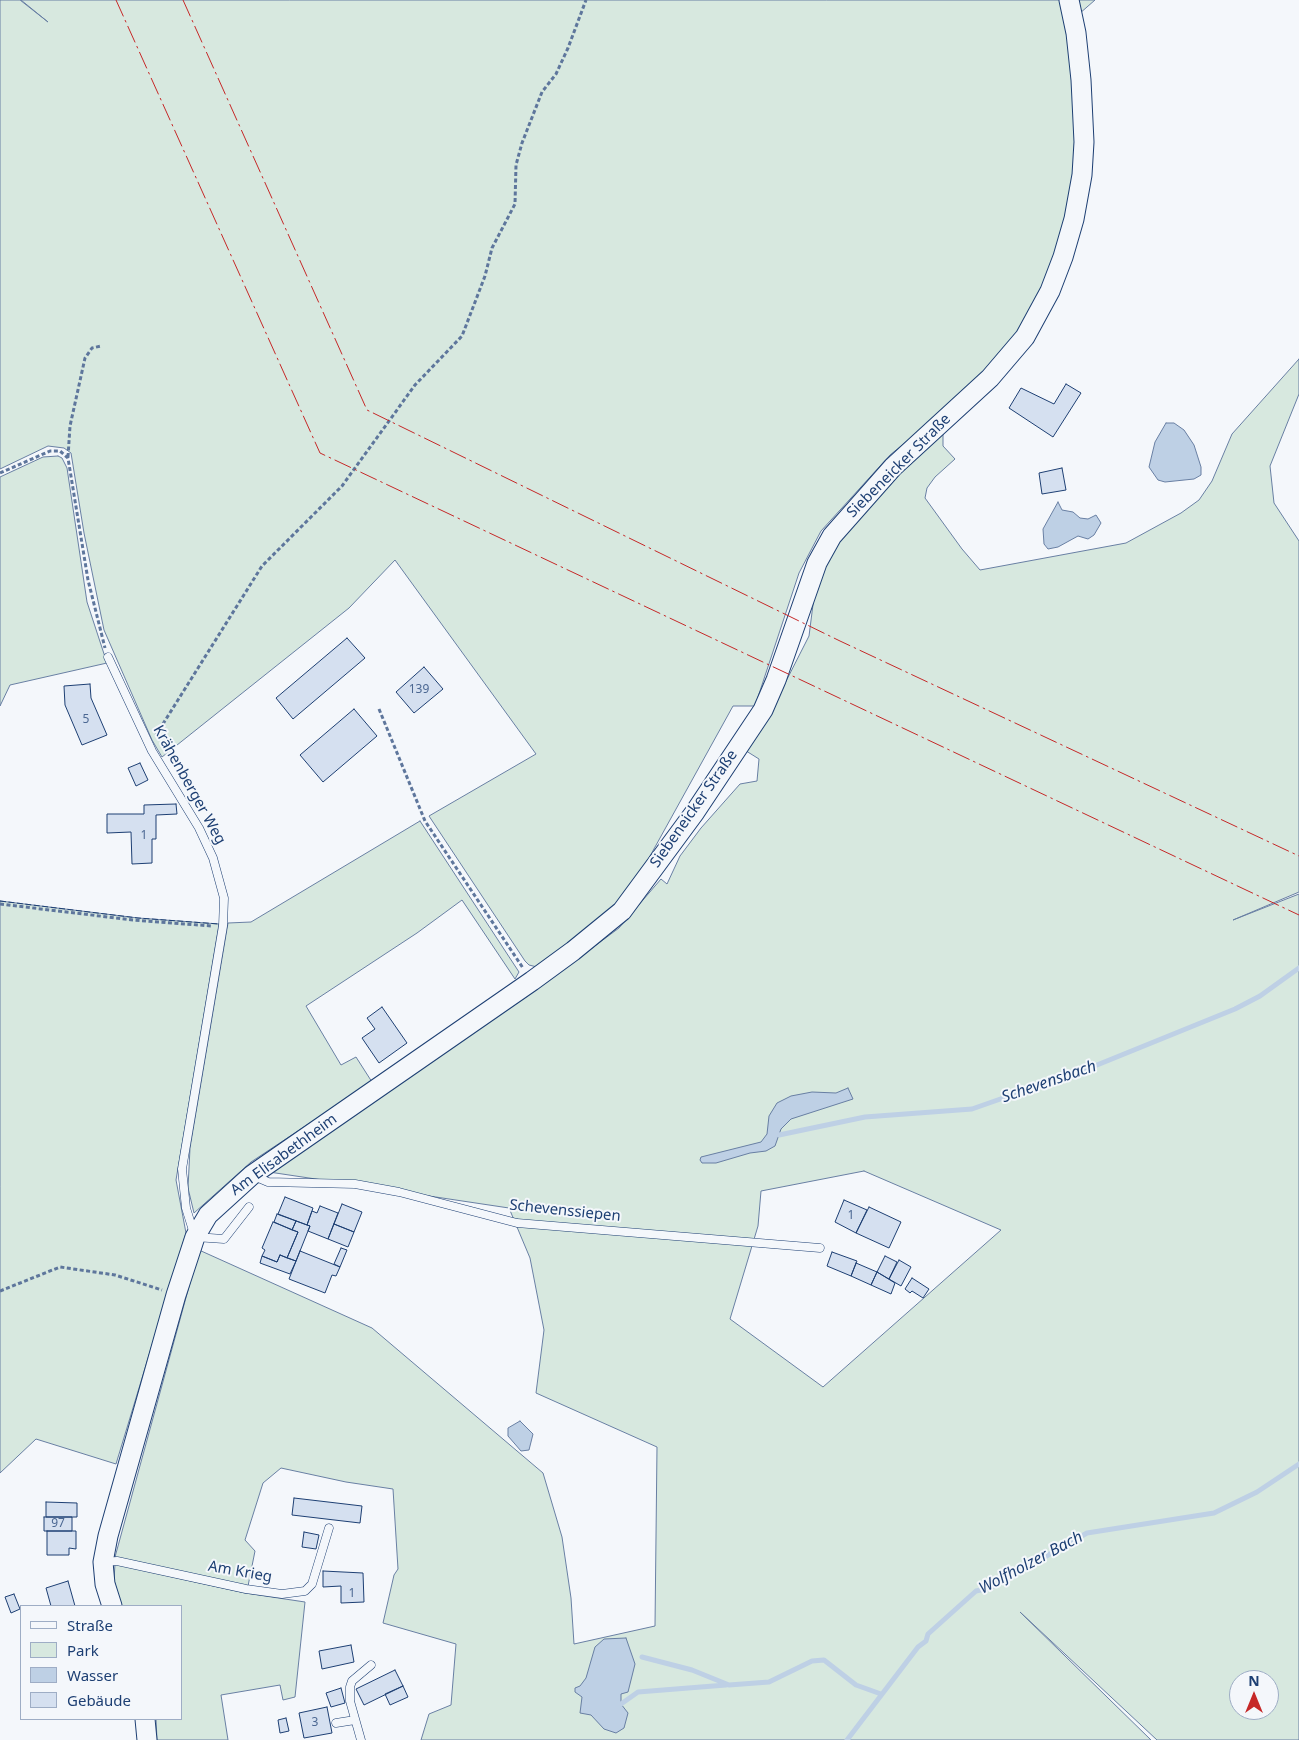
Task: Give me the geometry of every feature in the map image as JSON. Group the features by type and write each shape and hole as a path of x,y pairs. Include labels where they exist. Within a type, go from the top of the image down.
{"street":[{"name":"Siebeneicker Straße","path":"622,911 695,812 763,710 776,680 817,563 832,536 893,467 1004,365 1025,337 1050,291 1072,228 1082,175 1084,142 1081,80 1076,33 1069,0"},
{"name":"Am Elisabethheim","path":"112,1605 105,1584 104,1562 108,1536 176,1295 195,1237 208,1215 252,1175 532,981 622,911"},
{"path":"145,1720 147,1740"}],"lane":[{"name":"Krähenberger Weg","path":"108,657 149,746 199,828 214,858 224,898 223,926 182,1169 186,1208 195,1237"},
{"name":"Schevenssiepen","path":"252,1175 268,1182 320,1182 372,1187 517,1223 820,1248"},
{"path":"195,1237 224,1240 249,1207"},
{"name":"Am Krieg","path":"104,1562 117,1561 246,1589 282,1594 305,1591 312,1584 329,1528"},
{"path":"361,1740 349,1696 352,1681 371,1665"},
{"path":"336,1723 355,1720"}],"path":[{"path":"149,746 262,566 342,486 415,384 455,345 466,328 492,248 515,204 516,165 522,143 542,92 556,74 568,48 586,0"},
{"path":"100,346 92,348 87,352 70,426 68,458 88,580 102,640 108,657"},
{"path":"0,473 50,450 60,451 68,458"},
{"path":"379,709 425,821 532,981"},
{"path":"0,904 133,920 223,926"},
{"path":"0,1291 21,1284 51,1269 68,1267 127,1278 176,1295"}],"green space":[{"path":"0,0 20,0 48,22 21,0 1095,0 1079,14 1074,71 1075,172 1057,254 1024,324 977,384 890,455 821,531 799,573 755,706 733,706 634,885 601,921 537,967 529,965 525,961 429,816 536,754 395,560 349,608 162,757 152,740 104,630 84,533 71,453 64,448 48,446 0,469"},
{"path":"1299,359 1299,394 1270,466 1274,503 1299,541 1299,892 1233,920 1299,894 1299,1740 1157,1740 1020,1612 1151,1740 421,1740 429,1714 451,1705 456,1644 383,1623 394,1575 398,1569 393,1489 346,1482 281,1468 263,1483 245,1540 255,1551 248,1586 115,1557 199,1250 372,1328 543,1473 562,1537 571,1598 574,1644 655,1626 657,1447 536,1393 544,1330 530,1258 509,1208 269,1172 526,997 619,928 661,879 667,884 680,856 701,828 740,784 757,781 759,759 743,749 777,699 809,636 816,581 842,536 943,428 943,446 955,459 935,477 927,488 925,498 962,549 980,570 1126,543 1181,513 1199,500 1212,481 1232,434","holes":["864,1171 1001,1230 823,1387 730,1319 758,1226 761,1191"]},
{"path":"58,456 62,458 67,468 87,602 107,663 10,685 0,706 0,477 43,457"},
{"path":"420,821 519,972 515,979 462,900 417,933 306,1006 341,1065 356,1057 372,1082 251,1162 194,1213 188,1188 190,1148 228,923 251,922"},
{"path":"0,901 138,918 219,924 176,1180 186,1233 116,1464 36,1439 0,1473"},
{"path":"115,1564 245,1593 305,1602 295,1697 283,1700 280,1685 221,1695 228,1740 157,1740 156,1720 182,1720 182,1605 121,1605 114,1580"}],"water":[{"path":"1166,423 1174,423 1184,430 1194,445 1201,467 1201,475 1194,479 1165,482 1158,480 1149,467 1155,442"},
{"path":"1058,502 1062,510 1073,512 1080,518 1088,519 1096,515 1101,523 1094,535 1088,539 1078,536 1058,547 1048,549 1044,544 1043,529"},
{"path":"848,1088 853,1099 791,1119 781,1129 775,1146 766,1151 750,1153 716,1163 702,1163 700,1160 701,1157 761,1142 767,1134 769,1116 777,1103 791,1096 812,1092 836,1093"},
{"path":"520,1421 533,1434 529,1450 521,1451 508,1436 508,1428"},
{"path":"626,1638 635,1664 628,1692 621,1694 621,1704 628,1713 624,1728 616,1733 604,1729 591,1715 580,1713 582,1697 575,1692 575,1688 580,1686 586,1678 595,1647 604,1639"}],"building":[{"path":"1066,384 1081,393 1053,437 1009,408 1021,388 1054,404"},
{"path":"1062,468 1066,490 1042,494 1039,473"},
{"path":"347,638 365,658 293,719 276,698"},
{"path":"424,667 443,689 414,713 396,692"},
{"path":"90,684 91,698 107,735 82,745 65,705 64,686"},
{"path":"354,709 377,736 323,782 300,755"},
{"path":"140,763 148,780 136,786 128,768"},
{"path":"176,804 177,814 156,815 156,839 152,839 152,863 132,864 131,832 107,833 107,814 144,814 144,805"},
{"path":"382,1007 407,1043 379,1063 362,1038 375,1029 367,1018"},
{"path":"285,1197 313,1208 307,1225 278,1214"},
{"path":"844,1200 867,1210 856,1233 835,1222"},
{"path":"342,1204 362,1212 354,1232 334,1224"},
{"path":"320,1206 338,1213 328,1239 308,1231 310,1226 307,1225 312,1211 317,1213"},
{"path":"869,1207 901,1222 889,1248 856,1233"},
{"path":"277,1214 296,1221 292,1230 274,1222"},
{"path":"296,1221 310,1226 296,1261 287,1258 298,1232 292,1230"},
{"path":"273,1222 298,1232 287,1258 280,1255 277,1262 262,1256 265,1250 262,1248"},
{"path":"334,1224 354,1232 348,1247 328,1239"},
{"path":"341,1248 347,1250 340,1267 334,1264"},
{"path":"300,1251 340,1267 336,1276 332,1275 325,1293 289,1279"},
{"path":"832,1252 857,1261 851,1276 827,1266"},
{"path":"280,1255 296,1261 290,1274 260,1263 262,1256 277,1262"},
{"path":"885,1256 897,1262 889,1279 877,1272"},
{"path":"899,1260 911,1267 901,1286 889,1279"},
{"path":"856,1263 877,1272 871,1285 851,1276"},
{"path":"877,1272 895,1283 891,1294 871,1285"},
{"path":"912,1278 929,1289 923,1298 905,1289"},
{"path":"294,1498 362,1506 360,1523 292,1515"},
{"path":"46,1502 77,1503 77,1517 46,1517"},
{"path":"44,1517 72,1517 72,1531 44,1531"},
{"path":"47,1531 76,1531 76,1549 69,1548 69,1555 47,1555"},
{"path":"304,1532 319,1535 316,1549 302,1547"},
{"path":"323,1571 363,1573 364,1602 341,1603 341,1586 323,1587"},
{"path":"68,1581 75,1605 51,1605 46,1588"},
{"path":"14,1594 20,1609 11,1613 5,1597"},
{"path":"351,1645 354,1662 322,1669 319,1651"},
{"path":"395,1670 403,1686 364,1705 356,1689"},
{"path":"403,1686 408,1697 390,1705 385,1694"},
{"path":"341,1688 345,1703 331,1707 326,1693"},
{"path":"327,1707 332,1733 304,1738 299,1713"},
{"path":"286,1718 289,1731 280,1733 278,1720"}],"waterway":[{"name":"Schevensbach","path":"779,1135 865,1117 972,1109 1097,1065 1235,1009 1260,996 1299,968"},
{"name":"Wolfholzer Bach","path":"847,1740 918,1647 926,1641 928,1634 976,1591 990,1588 1087,1533 1214,1513 1257,1492 1299,1464"},
{"path":"642,1657 692,1670 729,1685 769,1682 812,1661 824,1660 856,1685 881,1694"},
{"path":"621,1704 638,1692 726,1685"}],"fence":[{"path":"0,901 138,918 219,924"}],"power":[{"path":"116,0 320,453 1299,915"},
{"path":"183,0 367,410 840,641 1299,856"}]}
